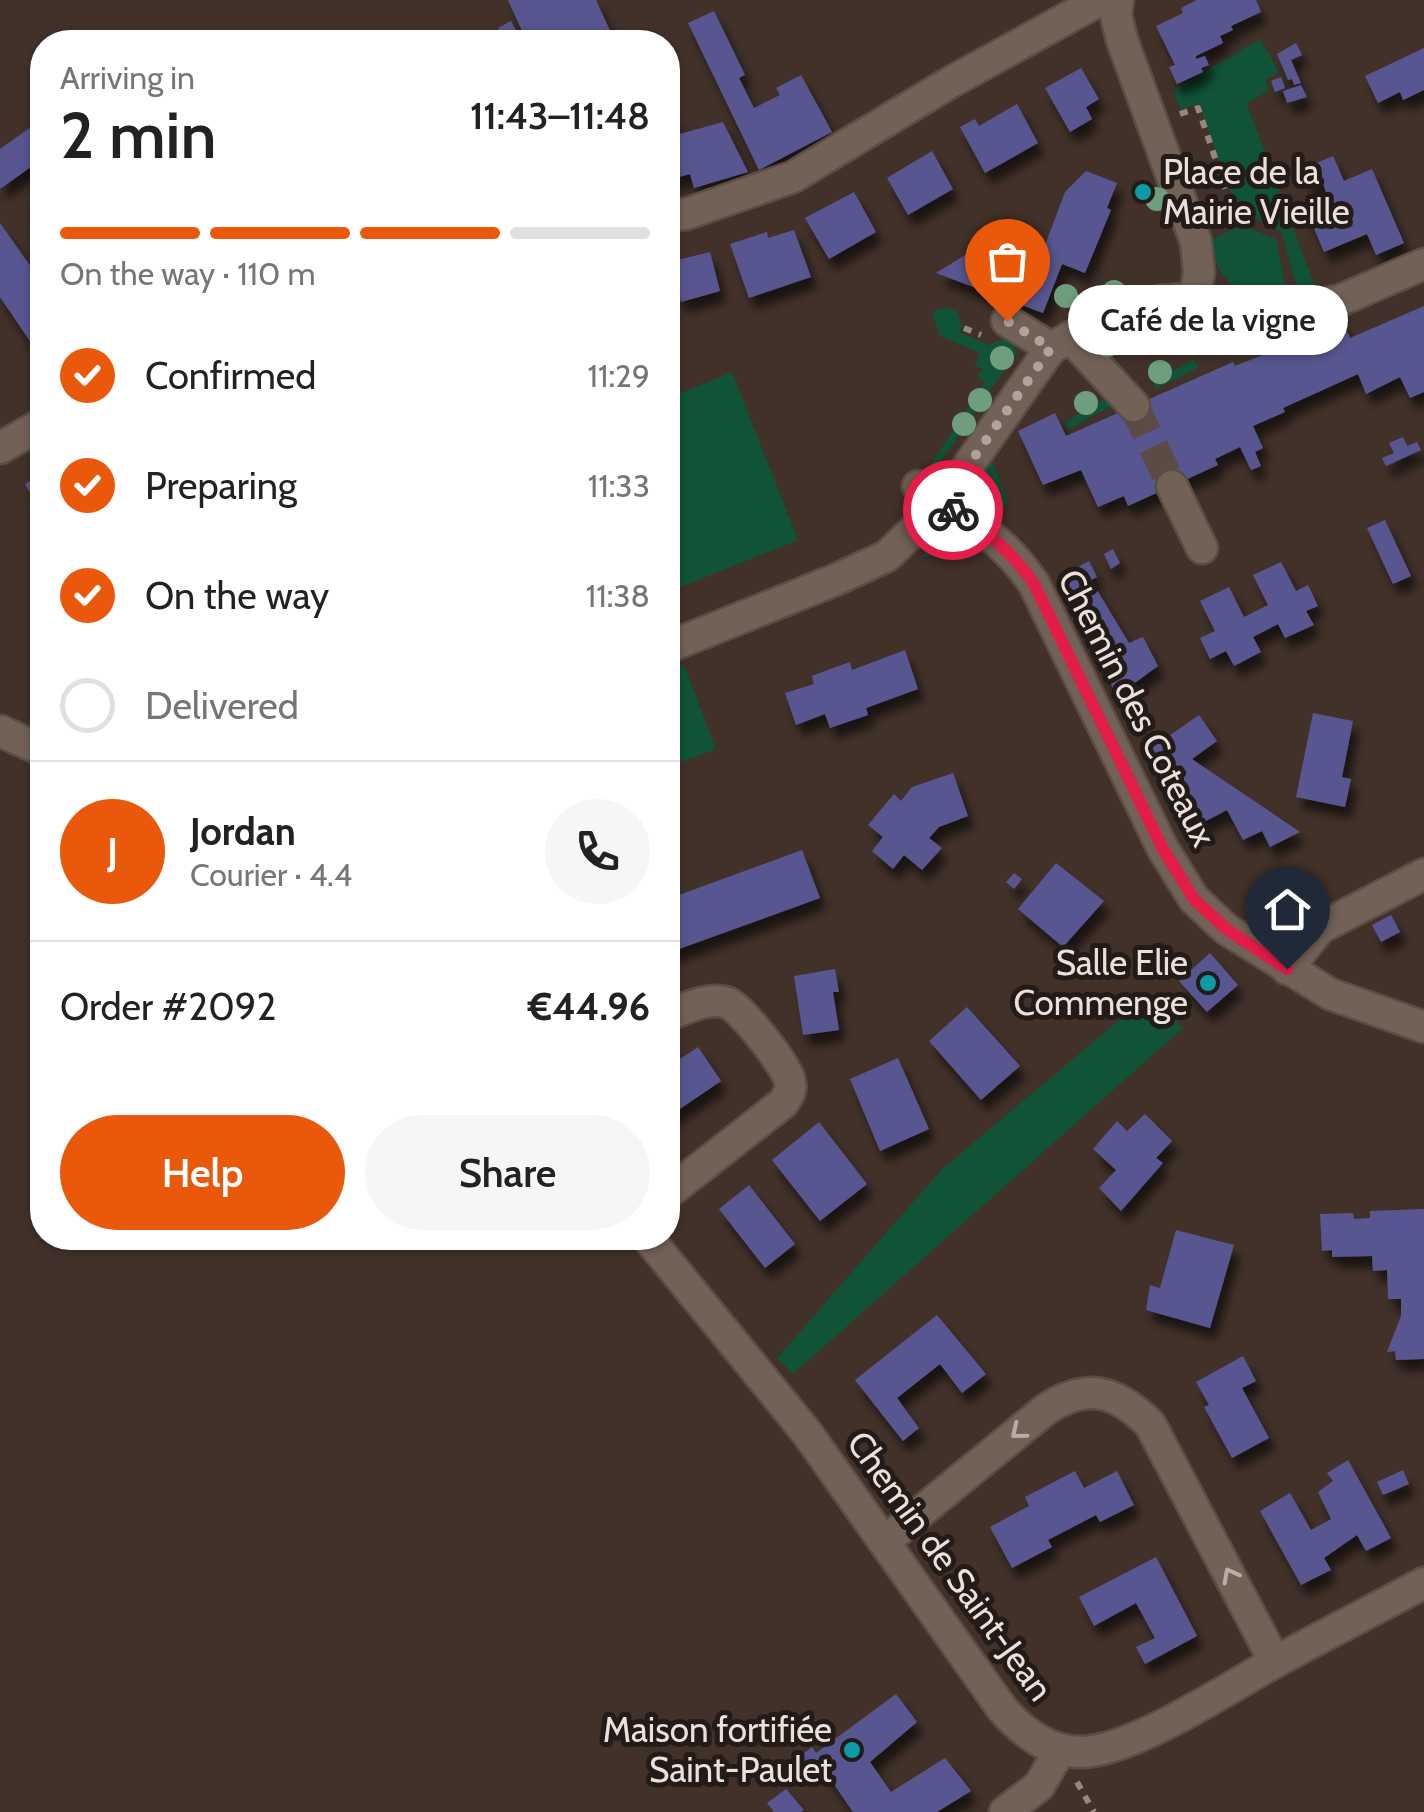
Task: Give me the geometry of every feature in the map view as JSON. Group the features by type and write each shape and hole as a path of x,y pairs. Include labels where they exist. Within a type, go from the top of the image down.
{"street":[{"path":"680,215 793,177 951,82 1100,0"},
{"path":"1118,0 1116,14 1122,40 1196,242 1199,272 1194,298"},
{"path":"680,641 887,556 930,495 1060,342 1112,314 1159,301 1194,298 1246,310 1299,309 1341,300 1424,264"},
{"path":"1007,321 1060,342 1134,406"},
{"path":"0,448 30,431"},
{"path":"1172,486 1202,548"},
{"name":"Chemin des Coteaux","path":"930,495 993,536 1016,557 1034,584 1163,849 1194,899 1226,929 1330,994 1424,1028"},
{"path":"0,731 30,745"},
{"path":"1287,969 1320,928 1424,874"},
{"path":"680,1011 704,1002 729,1004 740,1010 790,1077 791,1090 783,1103 680,1184"},
{"name":"Chemin de Saint-Jean","path":"658,1250 806,1433 1003,1710 1021,1729 1060,1750 1084,1752 1113,1746 1173,1720 1424,1583"},
{"path":"884,1542 1045,1410 1082,1392 1099,1392 1135,1409 1150,1424 1275,1662"},
{"path":"1004,1812 1039,1786 1060,1750"}],"path":[{"path":"1154,123 1198,108 1236,216"}],"green space":[{"path":"1260,39 1279,72 1265,80 1269,90 1247,104 1314,284 1297,289 1282,232 1246,213 1234,200 1198,103 1181,110 1173,91"},
{"path":"1241,225 1276,239 1286,289 1269,289 1259,295 1224,277 1216,262 1212,239"},
{"path":"947,307 957,312 962,326 959,332 988,345 1003,339 1010,341 1017,352 936,468 931,464 985,382 977,377 982,369 975,365 980,353 940,336 932,312"},
{"path":"1194,359 1198,368 1155,389 1154,381"},
{"path":"732,372 798,540 680,587 680,393"},
{"path":"1117,391 1122,400 1067,430 1065,422"},
{"path":"990,455 1008,502 994,519 977,494 980,473"},
{"path":"948,537 968,541 968,549 919,558"},
{"path":"684,665 716,749 680,762 680,666"},
{"path":"1150,994 1183,1028 793,1374 777,1358 941,1170"}],"building":[{"path":"508,0 596,0 610,30 522,30"},
{"path":"1197,0 1256,0 1261,12 1231,26 1233,30 1220,36 1223,43 1196,56 1205,56 1209,65 1177,84 1169,67 1175,65 1156,26 1183,13 1181,8"},
{"path":"714,11 745,75 739,78 754,108 780,95 776,88 801,75 832,132 759,170 688,23"},
{"path":"511,21 516,30 499,30 498,28"},
{"path":"1296,43 1302,55 1291,60 1301,83 1294,85 1277,54"},
{"path":"1424,48 1424,90 1403,100 1400,92 1378,103 1365,76"},
{"path":"1081,68 1099,99 1086,107 1092,119 1070,132 1045,88"},
{"path":"1281,77 1285,88 1275,92 1271,81"},
{"path":"1301,85 1307,97 1287,103 1283,91"},
{"path":"1017,104 1038,143 985,173 960,127 975,119 979,126"},
{"path":"723,122 748,172 694,188 690,174 680,177 680,134"},
{"path":"30,128 30,168 0,189 0,149"},
{"path":"932,151 953,189 908,215 887,178"},
{"path":"1333,156 1344,181 1372,169 1404,243 1376,255 1367,234 1324,252 1304,205 1327,195 1323,184 1311,188 1302,169"},
{"path":"1086,171 1117,183 1107,208 1111,210 1085,273 1062,264 1043,313 936,273 970,252 1033,277 1065,192"},
{"path":"854,192 876,232 829,259 805,218"},
{"path":"0,223 30,266 30,341 0,297"},
{"path":"794,230 811,277 749,298 730,244 767,232 768,238"},
{"path":"710,252 720,291 681,302 680,259"},
{"path":"1424,306 1424,392 1410,398 1400,377 1366,394 1358,374 1253,426 1263,448 1255,452 1261,466 1251,470 1240,447 1215,459 1218,465 1128,506 1124,496 1098,507 1081,470 1043,485 1018,431 1055,413 1066,436 1233,362 1235,366 1343,323 1350,338"},
{"path":"1403,437 1407,446 1417,442 1421,450 1386,466 1382,458 1394,453 1389,443"},
{"path":"1385,520 1411,576 1393,584 1367,528"},
{"path":"1113,549 1120,563 1111,569 1104,554"},
{"path":"1089,561 1097,577 1091,580 1129,643 1143,637 1158,666 1117,696 1057,578"},
{"path":"1281,562 1296,591 1308,585 1318,606 1306,611 1314,625 1285,638 1278,624 1253,637 1261,652 1234,666 1226,651 1210,659 1200,638 1215,631 1200,601 1229,587 1244,617 1268,605 1253,575"},
{"path":"905,650 918,689 866,708 868,715 830,728 825,714 796,725 785,693 814,684 812,676 833,668 850,662 852,670"},
{"path":"1313,713 1353,721 1342,777 1351,779 1345,807 1296,797"},
{"path":"1199,715 1217,741 1192,759 1300,832 1270,847 1262,831 1243,840 1227,810 1187,831 1146,752"},
{"path":"953,773 968,816 939,827 929,838 942,848 922,870 904,855 893,869 872,851 883,837 868,825 894,794 901,801 912,787"},
{"path":"802,850 820,898 680,949 680,895"},
{"path":"1056,863 1104,901 1063,947 1018,909"},
{"path":"1014,873 1022,879 1014,889 1006,882"},
{"path":"1391,915 1400,932 1381,942 1372,925"},
{"name":"Salle Elie Commenge","path":"1210,953 1238,985 1207,1012 1179,981"},
{"path":"835,969 839,992 833,992 839,1030 803,1035 794,976"},
{"path":"967,1007 1020,1066 981,1100 929,1041"},
{"path":"698,1047 721,1081 680,1109 680,1059"},
{"path":"898,1058 929,1129 880,1151 850,1079"},
{"path":"1145,1114 1172,1141 1156,1158 1163,1163 1121,1211 1099,1188 1116,1170 1093,1149 1117,1121 1127,1131"},
{"path":"819,1122 867,1184 820,1221 772,1160"},
{"path":"749,1185 795,1244 765,1268 719,1209"},
{"path":"1424,1209 1424,1359 1396,1360 1395,1351 1387,1352 1401,1316 1401,1299 1388,1299 1387,1270 1373,1271 1372,1256 1332,1257 1332,1250 1322,1251 1320,1214 1353,1213 1354,1219 1370,1218 1370,1211"},
{"path":"1176,1230 1234,1245 1210,1328 1146,1310 1150,1285 1160,1288"},
{"path":"937,1315 986,1374 962,1393 940,1364 897,1398 919,1428 903,1441 855,1380"},
{"path":"1243,1356 1256,1381 1242,1388 1269,1438 1232,1458 1204,1407 1209,1405 1196,1382"},
{"path":"1348,1460 1391,1538 1366,1551 1357,1535 1324,1558 1331,1570 1301,1585 1260,1511 1290,1493 1311,1530 1331,1519 1318,1492 1333,1481 1327,1473"},
{"path":"1403,1470 1409,1484 1383,1495 1377,1482"},
{"path":"1075,1471 1084,1488 1117,1471 1134,1505 1100,1522 1096,1515 1048,1540 1052,1547 1012,1568 990,1527 1029,1506 1025,1497"},
{"path":"1156,1557 1197,1636 1145,1664 1136,1647 1155,1638 1136,1603 1094,1626 1079,1597"},
{"name":"Maison fortifiée Saint-Paulet","path":"896,1694 917,1722 870,1762 891,1792 945,1758 971,1791 937,1812 853,1812 820,1764 812,1771 799,1757 812,1747 816,1753"},
{"path":"786,1789 804,1810 774,1812 767,1803"}],"tunnel":[{"path":"1134,406 1172,486"}],"way so far":[{"path":"953,510 942,503 1051,348 1007,321"}],"place":[{"name":"Place de la Mairie Vieille","path":"1143,192"},
{"name":"Café de la vigne","path":"1007,321"},
{"name":"Salle Elie Commenge","path":"1208,983"},
{"name":"Maison fortifiée Saint-Paulet","path":"852,1750"}],"route":[{"path":"953,510 993,536 1016,557 1034,584 1163,849 1194,899 1226,929 1287,969"}]}
